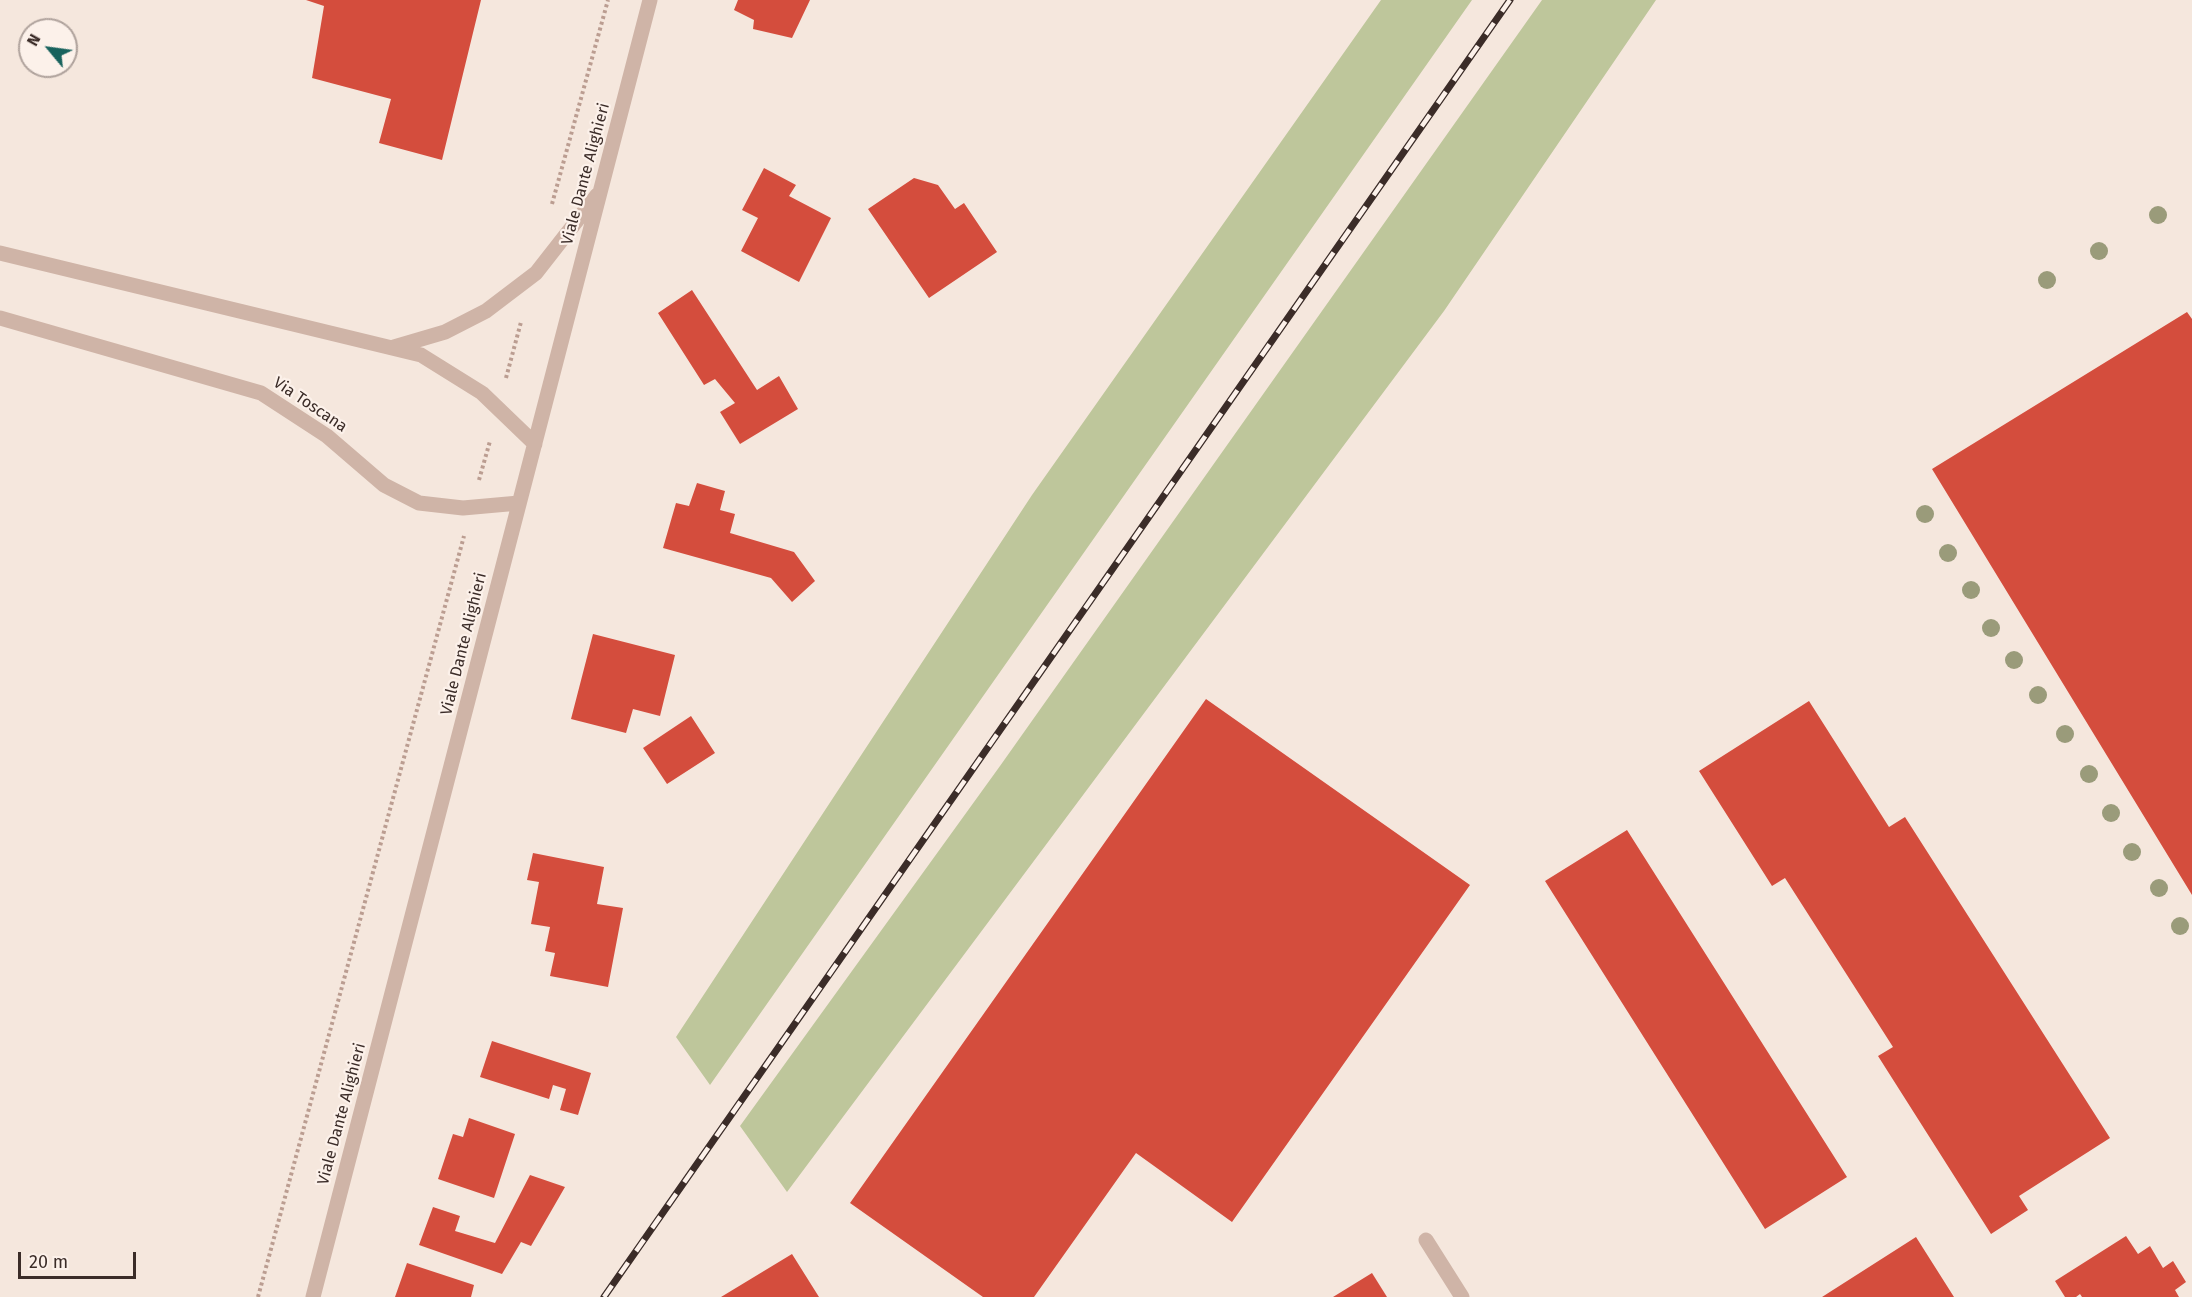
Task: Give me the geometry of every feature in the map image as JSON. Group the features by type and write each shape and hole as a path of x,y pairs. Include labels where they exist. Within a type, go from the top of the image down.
{"street":[{"name":"Viale Dante Alighieri","path":"313,1297 650,0"},
{"path":"392,348 445,332 486,310 533,275 601,190"},
{"path":"0,253 421,355 482,393 535,444"},
{"name":"Via Toscana","path":"0,318 261,393 327,436 384,485 419,503 463,508 519,503"},
{"path":"1426,1240 1462,1297"}],"path":[{"path":"552,206 608,0"},
{"path":"258,1297 533,275"}],"green space":[{"path":"1381,0 1472,0 710,1085 676,1037 1032,495"},
{"path":"1542,0 1656,0 1444,311 787,1192 740,1126 1000,766"}],"building":[{"path":"306,0 481,0 442,160 379,143 391,99 312,78 324,6"},
{"path":"738,0 810,0 792,38 753,29 754,20 734,10"},
{"path":"764,168 796,185 789,196 831,218 799,282 741,251 758,218 742,210"},
{"path":"914,178 938,185 955,209 964,203 997,252 929,298 868,209"},
{"path":"692,290 757,390 779,376 798,409 740,444 720,412 735,403 715,379 704,385 658,313"},
{"path":"2187,312 2192,319 2192,895 1932,469"},
{"path":"697,483 725,491 720,510 735,514 730,533 794,552 815,581 792,602 771,578 663,548 676,503 689,506"},
{"path":"593,634 675,655 660,716 633,709 626,733 571,719"},
{"path":"1206,699 1470,885 1232,1222 1136,1153 1034,1297 983,1297 850,1203"},
{"path":"1809,701 1889,827 1905,817 2110,1138 2019,1196 2028,1210 1991,1234 1878,1056 1893,1047 1785,878 1772,886 1699,771"},
{"path":"691,716 715,753 667,784 643,748"},
{"path":"1627,830 1847,1177 1765,1229 1545,881"},
{"path":"533,853 604,867 597,904 623,908 608,987 550,976 555,953 545,951 550,927 531,924 539,882 527,880"},
{"path":"492,1041 591,1073 578,1115 560,1110 566,1089 553,1085 549,1099 480,1077"},
{"path":"469,1118 515,1134 494,1198 438,1179 453,1134 463,1137"},
{"path":"530,1175 565,1187 531,1246 521,1242 502,1274 419,1245 433,1207 460,1216 455,1231 495,1243"},
{"path":"2126,1236 2138,1254 2150,1246 2163,1268 2173,1261 2186,1282 2175,1290 2179,1297 2082,1297 2080,1294 2076,1297 2065,1297 2055,1281"},
{"path":"1916,1237 1954,1297 1822,1297"},
{"path":"792,1254 819,1297 721,1297"},
{"path":"407,1263 474,1285 471,1297 395,1297"},
{"path":"1372,1273 1387,1297 1333,1297"}],"railway":[{"path":"604,1297 1510,0"}]}
